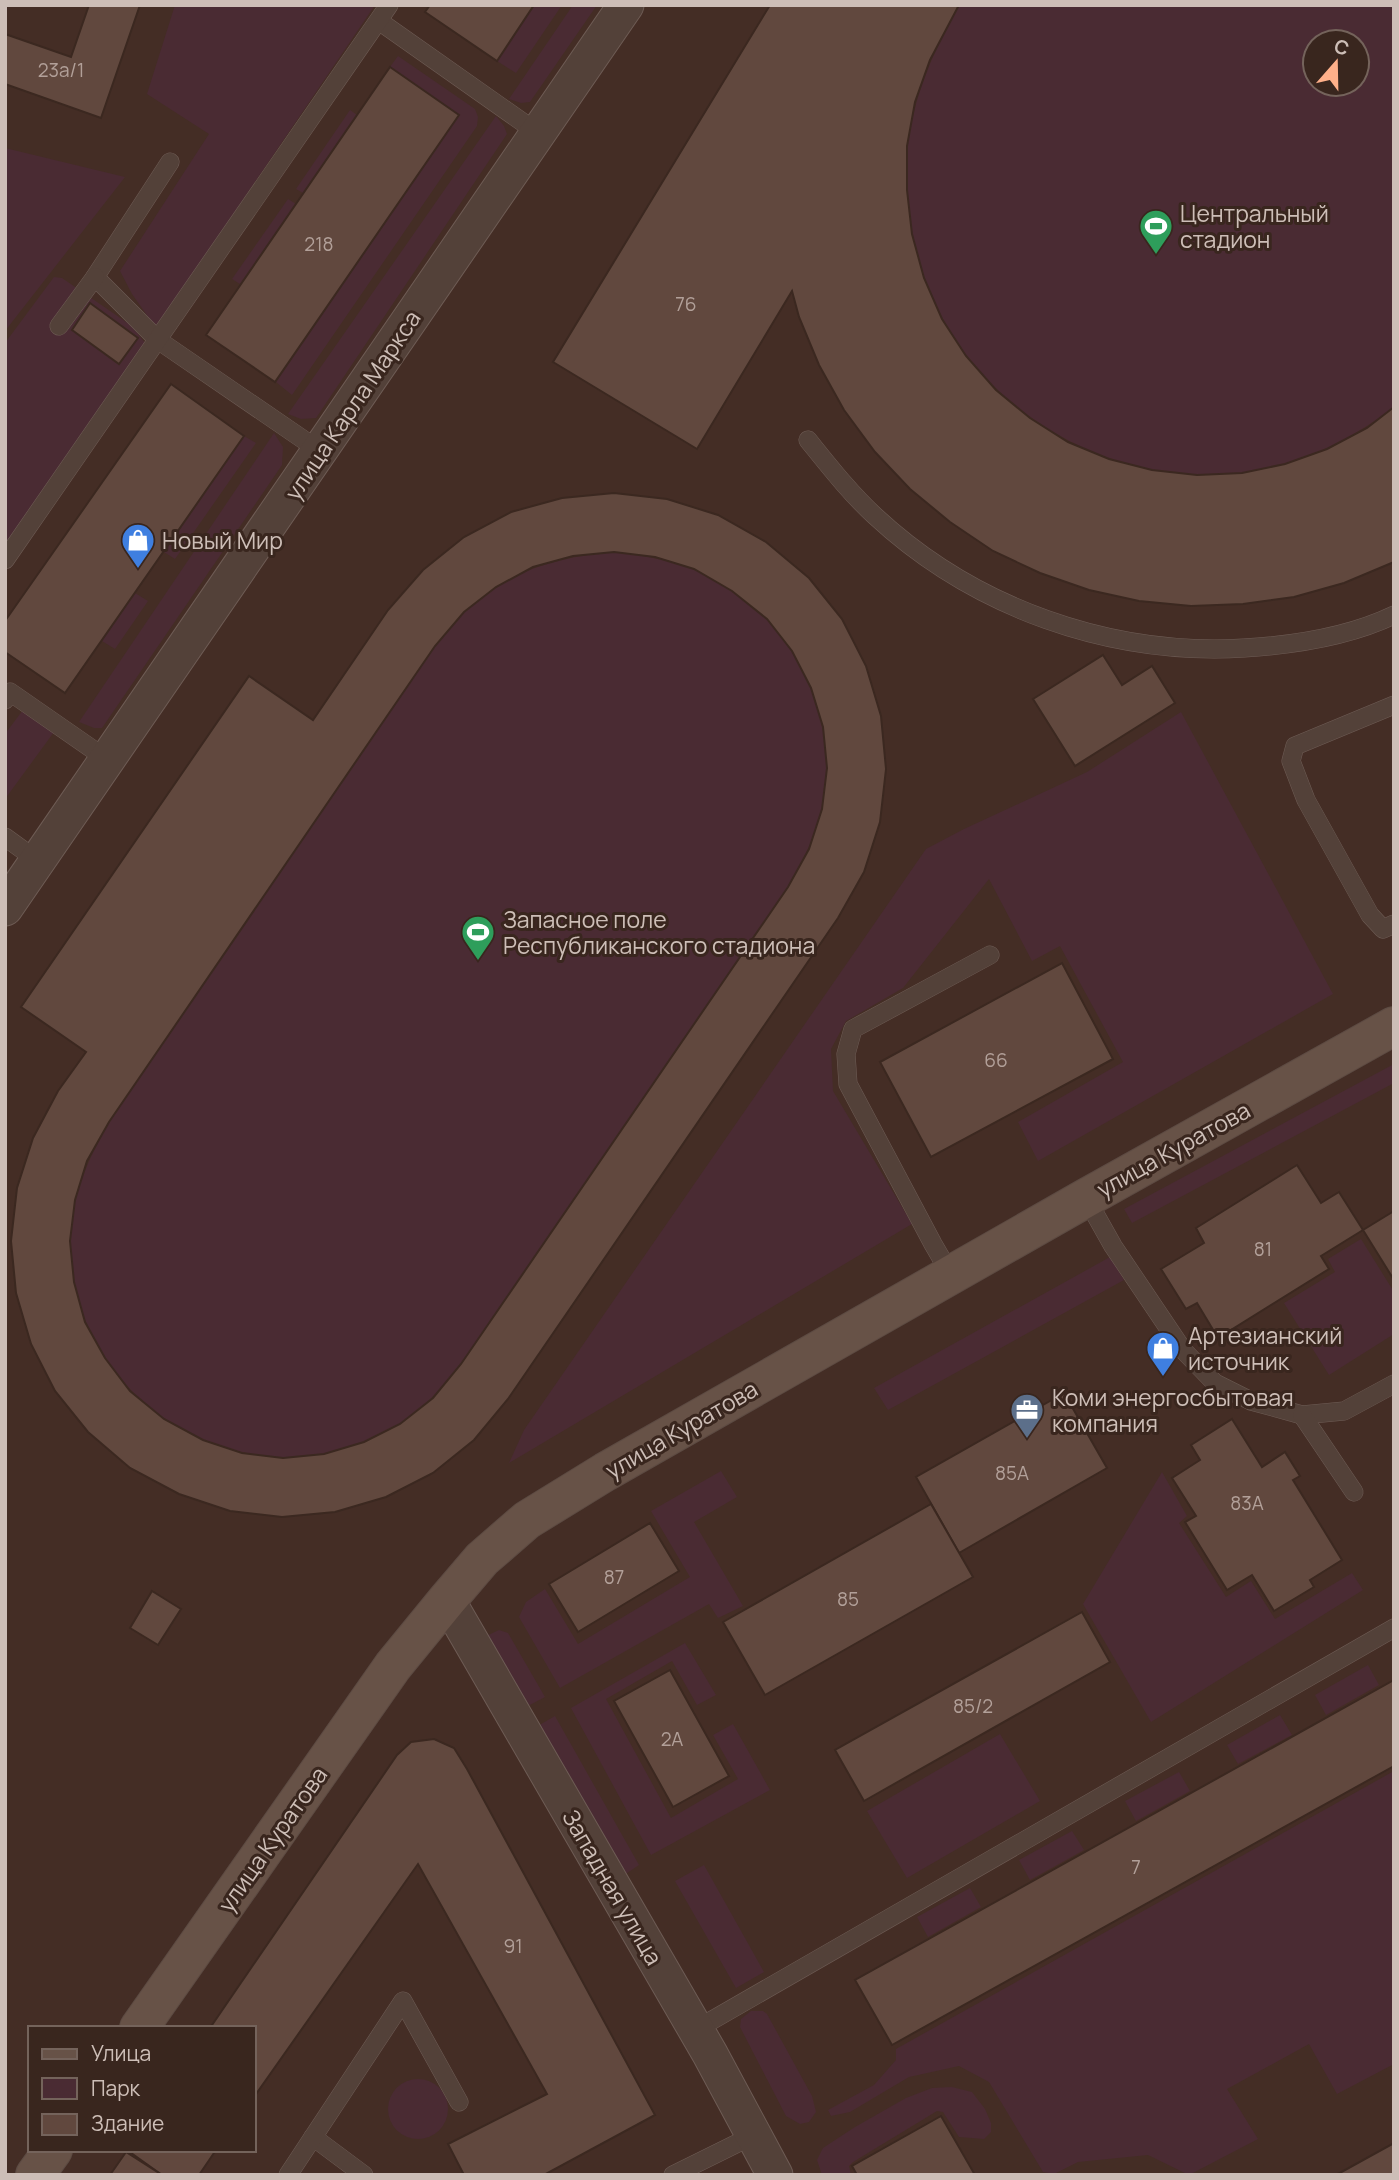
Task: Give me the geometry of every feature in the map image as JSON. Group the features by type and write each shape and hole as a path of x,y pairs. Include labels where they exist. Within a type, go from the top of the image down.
{"street":[{"name":"улица Карла Маркса","path":"5,908 626,5"},
{"name":"улица Куратова","path":"140,2026 393,1667 482,1559 527,1520 605,1472 1394,1026"},
{"name":"Западная улица","path":"447,1600 695,2030 775,2175"},
{"path":"35,2175 51,2152"}],"lane":[{"path":"5,560 389,5"},
{"path":"379,21 538,133"},
{"path":"59,327 170,162"},
{"path":"94,277 158,340 320,452"},
{"path":"808,440 874,516 913,548 954,576 1003,602 1054,623 1119,640 1216,650 1270,647 1324,638 1394,615"},
{"path":"7,693 108,760"},
{"path":"1394,705 1295,746 1291,761 1307,800 1370,915 1383,929 1394,924"},
{"path":"5,837 38,861"},
{"path":"951,1275 848,1084 846,1054 852,1029 990,955"},
{"path":"1086,1198 1113,1246 1184,1350 1215,1382 1251,1401 1302,1415 1344,1411 1394,1384"},
{"path":"1302,1415 1354,1492"},
{"path":"695,2030 1394,1628"},
{"path":"288,2175 403,2001 459,2102"},
{"path":"673,2175 754,2135"},
{"path":"313,2137 364,2175"}],"green space":[{"path":"175,5 375,5 156,328 132,294 120,271 209,134 147,94"},
{"path":"535,5 562,5 516,73 497,61"},
{"path":"573,5 597,5 530,102 521,103 509,99"},
{"name":"Центральный стадион","path":"959,5 1394,5 1394,407 1369,425 1315,454 1286,464 1233,474 1181,474 1129,464 1079,446 1034,420 994,386 959,345 933,299 919,262 907,203 906,163 915,106 934,55"},
{"path":"398,56 475,109 477,126 292,395 276,382 459,115 390,67"},
{"path":"350,110 357,115 303,193 296,189"},
{"path":"496,116 507,134 316,418 301,419 288,414"},
{"path":"5,148 125,177 5,331"},
{"path":"288,199 296,204 240,284 232,279"},
{"path":"54,277 62,278 132,326 145,343 143,351 5,548 5,343"},
{"path":"274,433 283,447 282,465 102,728 79,722"},
{"path":"244,436 256,443 175,559 164,552"},
{"name":"Запасное поле Республиканского стадиона","path":"614,552 673,563 725,585 755,607 780,635 800,666 815,700 824,736 827,773 822,810 803,859 788,888 461,1364 426,1404 400,1424 345,1449 289,1457 234,1450 182,1429 138,1397 102,1353 79,1301 70,1242 71,1226 77,1195 94,1151 109,1122 435,646 456,620 497,586 533,568 572,558"},
{"path":"135,593 148,601 115,649 102,641"},
{"path":"23,710 54,732 5,799 5,734"},
{"path":"1181,712 1333,994 1038,1161 1018,1122 1123,1062 1060,946 1032,961 989,879 903,988 846,1021 831,1049 833,1091 912,1224 509,1463 524,1430 926,849 1087,772"},
{"path":"1394,1064 1394,1083 1132,1223 1124,1209"},
{"path":"1361,1239 1394,1292 1394,1334 1329,1375 1284,1303 1335,1272 1328,1259"},
{"path":"1110,1257 1124,1280 888,1410 874,1388"},
{"path":"721,1471 737,1497 694,1522 743,1606 718,1618 709,1604 560,1688 519,1617 526,1602 545,1589 578,1644 690,1577 651,1511"},
{"path":"1162,1472 1187,1516 1179,1523 1226,1597 1251,1581 1275,1619 1352,1573 1363,1590 1151,1722 1083,1604"},
{"path":"499,1630 508,1633 545,1697 526,1707 484,1637"},
{"path":"685,1643 716,1695 697,1705 672,1661 606,1699 671,1818 738,1779 713,1735 733,1724 770,1790 651,1855 571,1708"},
{"path":"1368,1665 1379,1685 1326,1715 1315,1695"},
{"path":"1280,1715 1292,1735 1238,1764 1227,1745"},
{"path":"555,1716 639,1865 621,1877 536,1727"},
{"path":"1000,1734 1040,1801 907,1878 867,1811"},
{"path":"1394,1771 1394,2064 1337,2094 1309,2044 1227,2089 1258,2139 1189,2175 1148,2155 1078,2162 1054,2174 1043,2172 989,2082 959,2066 909,2077 850,2112 831,2116 828,2110 874,2085 896,2060 896,2049"},
{"path":"1179,1772 1190,1791 1136,1821 1125,1801"},
{"path":"1072,1831 1084,1850 1030,1880 1019,1860"},
{"path":"704,1865 764,1972 736,1988 675,1881"},
{"path":"970,1888 981,1907 928,1937 917,1917"},
{"path":"751,2011 763,2011 767,2014 812,2096 816,2112 809,2122 800,2124 786,2116 740,2027 741,2019"},
{"path":"412,2079 424,2079 443,2092 448,2109 446,2121 435,2134 424,2139 412,2139 393,2126 388,2115 388,2103 401,2084"},
{"path":"952,2087 972,2092 985,2109 991,2123 991,2132 984,2139 959,2137 943,2112 937,2111 853,2162 849,2166 851,2175 822,2175 817,2160 823,2148 906,2098 932,2088"}],"building":[{"path":"89,5 140,5 101,118 5,84 5,34 71,57"},
{"path":"430,5 534,5 497,61 425,12"},
{"path":"770,5 959,5 930,60 915,102 907,146 907,190 912,234 924,278 942,319 966,356 996,390 1030,418 1068,442 1109,459 1152,470 1197,475 1242,473 1285,464 1327,449 1367,428 1394,407 1394,562 1344,583 1294,597 1243,604 1191,606 1139,601 1089,590 1040,573 993,551 950,522 910,489 875,452 844,410 819,365 799,317 792,291 697,449 553,362"},
{"path":"390,67 459,115 275,382 206,335"},
{"path":"90,303 138,338 119,364 72,330"},
{"path":"171,384 244,436 65,693 5,652 5,621"},
{"path":"614,493 667,499 718,515 766,542 809,578 842,619 866,666 881,716 886,769 880,822 864,872 838,918 508,1399 474,1440 433,1473 386,1497 335,1512 282,1517 230,1511 179,1494 130,1468 88,1432 55,1391 31,1344 16,1293 11,1241 17,1188 33,1138 58,1091 86,1052 21,1007 249,676 313,720 388,610 423,570 464,537 511,512 562,498","holes":["614,552 655,557 694,569 732,591 767,619 792,651 811,688 823,727 827,768 822,809 809,849 788,887 461,1364 433,1398 400,1424 364,1442 324,1454 283,1458 242,1453 203,1440 164,1419 130,1391 105,1358 85,1322 74,1282 70,1241 75,1200 87,1161 109,1122 435,646 464,612 496,587 533,567 573,556"]},
{"path":"1103,655 1122,685 1152,666 1175,703 1075,766 1033,699"},
{"path":"1062,963 1113,1059 931,1157 880,1062"},
{"path":"1297,1165 1321,1203 1339,1192 1363,1230 1321,1256 1329,1269 1218,1338 1197,1303 1186,1309 1161,1269 1204,1243 1196,1228"},
{"path":"1394,1211 1394,1280 1363,1230"},
{"path":"1064,1393 1107,1468 959,1553 916,1477"},
{"path":"1232,1419 1262,1467 1285,1452 1300,1476 1293,1480 1342,1560 1310,1580 1314,1587 1274,1611 1252,1575 1227,1590 1185,1522 1196,1516 1172,1478 1200,1460 1191,1445"},
{"path":"931,1504 973,1577 765,1695 723,1622"},
{"path":"650,1523 679,1571 578,1632 549,1584"},
{"path":"152,1591 181,1609 158,1645 130,1628"},
{"path":"1082,1612 1110,1662 864,1801 835,1750"},
{"path":"670,1670 729,1776 673,1807 614,1701"},
{"path":"1394,1680 1394,1766 892,2045 855,1980"},
{"path":"434,1739 454,1748 655,2115 544,2175 464,2175 448,2144 547,2094 418,1864 256,2094 256,2026 211,2026 397,1755 411,1742"},
{"path":"941,2116 975,2175 857,2175 852,2166"},
{"path":"1394,2143 1394,2175 1336,2175"},
{"path":"126,2152 162,2175 110,2175"},
{"path":"130,2152 215,2152 199,2175 162,2175"}],"place":[{"name":"Центральный стадион","path":"1156,256"},
{"name":"Новый Мир","path":"138,570"},
{"name":"Запасное поле Республиканского стадиона","path":"478,962"},
{"name":"Артезианский источник","path":"1163,1378"},
{"name":"Коми энергосбытовая компания","path":"1027,1440"}]}
